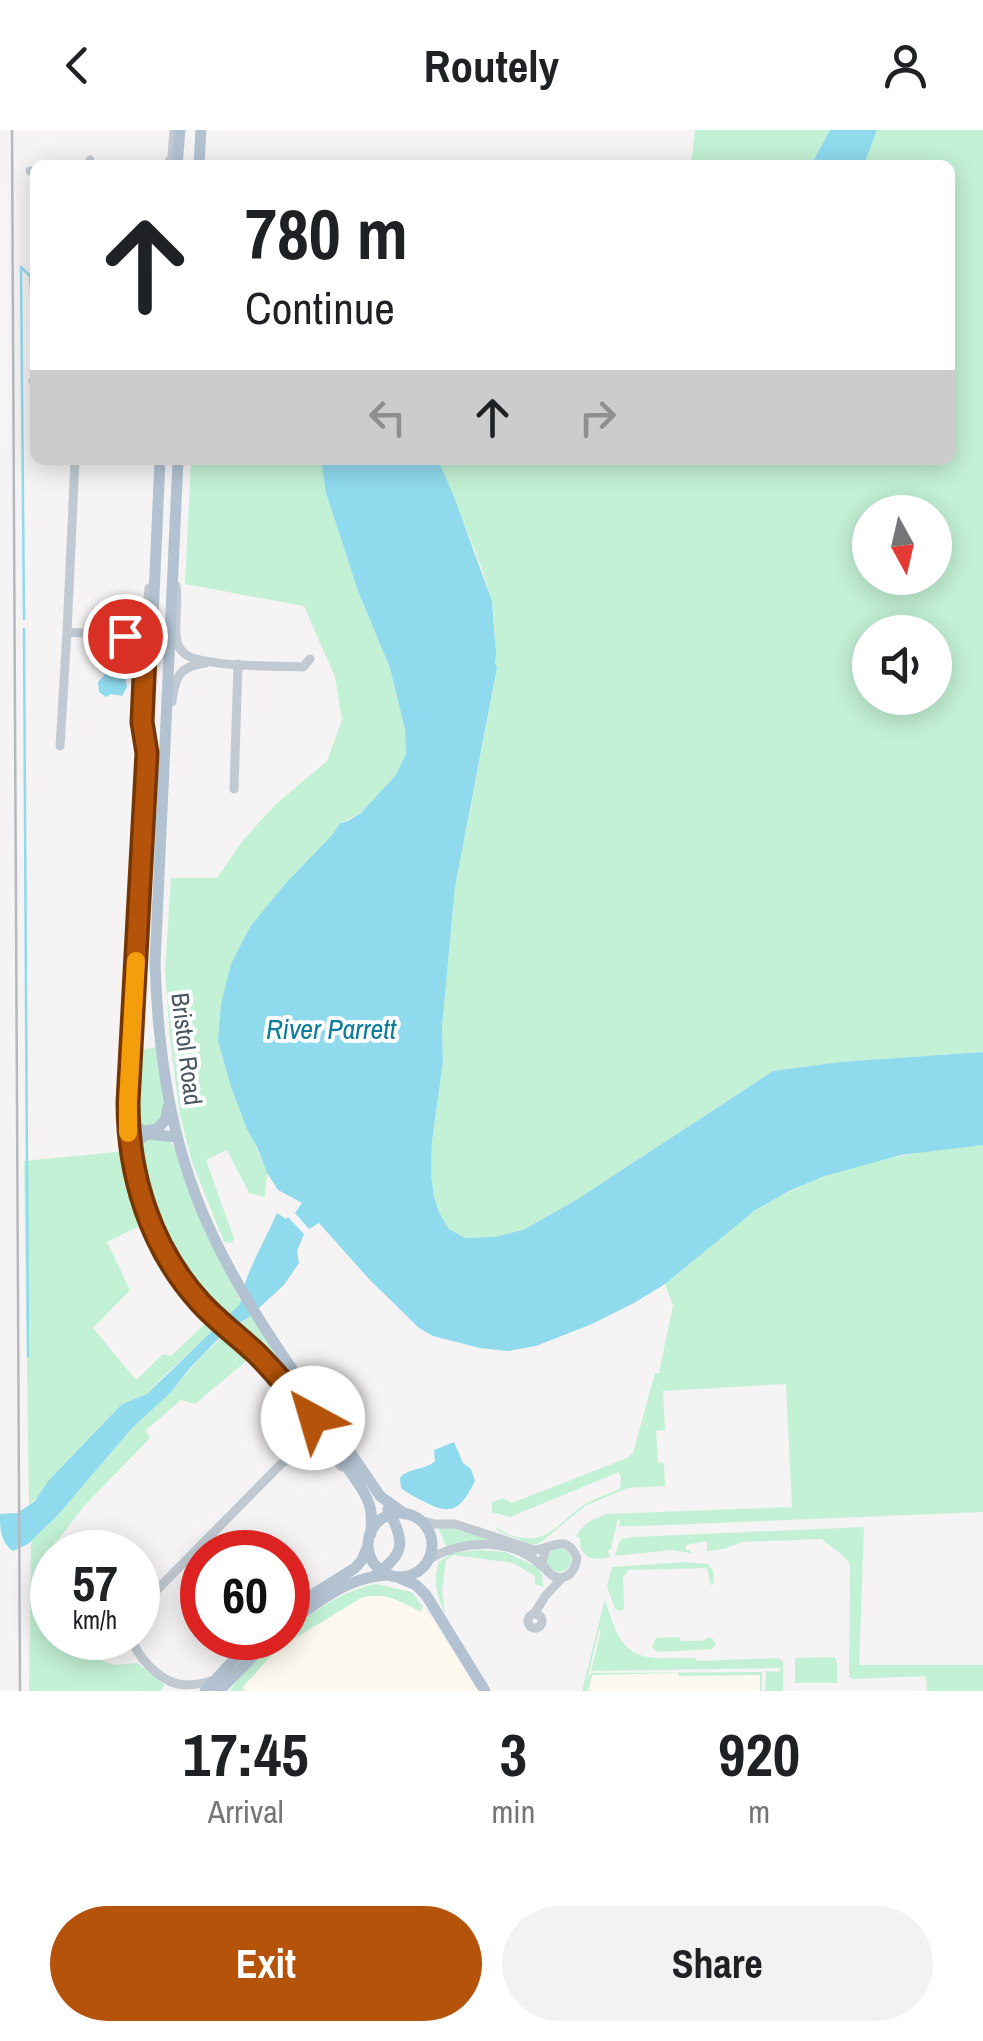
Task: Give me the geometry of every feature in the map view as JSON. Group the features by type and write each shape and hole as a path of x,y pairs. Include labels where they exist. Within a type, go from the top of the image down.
{"main road":[{"path":"177,130 178,160"},
{"path":"199,160 201,130"},
{"name":"Bristol Road","path":"160,465 128,1124 133,1166 145,1207 174,1267 215,1318 287,1386 364,1492 371,1512 371,1558 384,1575"},
{"name":"Bristol Road","path":"178,465 155,963 159,1044 169,1103 206,1222 256,1316 384,1500 405,1514"},
{"path":"128,1124 139,1130 157,1130 166,1119 169,1103"},
{"path":"145,1207 137,1142 147,1134 177,1138"},
{"path":"384,1500 400,1533 401,1544 384,1575"},
{"path":"310,1596 362,1560 377,1524 391,1515 405,1514 420,1520 431,1535 427,1584 432,1603"},
{"path":"310,1609 348,1584 384,1575 414,1574 429,1560"},
{"path":"384,1575 416,1585 432,1603 486,1691"},
{"path":"213,1687 236,1660"},
{"path":"213,1687 245,1660"}],"street":[{"path":"171,160 177,130"},
{"path":"60,746 75,465"},
{"path":"108,634 136,628 143,620 159,501"},
{"path":"174,579 178,598 176,638 179,648 188,656 214,662 303,667 310,659"},
{"path":"67,632 132,638 144,648 142,722 147,753"},
{"path":"166,734 178,677 189,666 214,662"},
{"path":"234,789 238,664"},
{"path":"160,1587 294,1455 329,1454 364,1492"},
{"path":"420,1520 434,1524 449,1522 534,1550 546,1549"},
{"path":"429,1560 454,1548 506,1546 522,1552 545,1569 556,1578 562,1578 575,1568 575,1553 569,1546 560,1543 546,1549 542,1558 545,1569 544,1599"},
{"path":"537,1615 544,1599 562,1578"},
{"path":"145,1660 166,1679 178,1684 213,1687"}],"shaded area":[{"path":"376,1584 412,1592 478,1691 229,1691 259,1660 310,1660 310,1618 355,1588"},
{"path":"592,1675 760,1675 760,1691 588,1691"}],"green space":[{"path":"695,130 830,130 814,160 692,160"},
{"path":"877,130 983,130 983,1052 773,1071 576,1200 523,1230 465,1238 449,1229 434,1197 432,1141 443,1062 442,1027 455,887 496,676 493,608 440,465 955,465 955,160 866,160"},
{"path":"191,465 322,465 326,493 358,591 390,668 405,730 406,754 395,776 361,813 340,823 250,927 218,1041 230,1084 267,1173 265,1197 249,1193 227,1150 206,1160 234,1239 232,1243 224,1242 192,1162 180,1115 165,972 171,878 217,878 244,839 276,804 327,761 342,720 335,677 304,606 185,584"},
{"path":"157,1047 165,1104 161,1124 139,1126 135,1119 137,1050"},
{"path":"146,1138 168,1139 177,1152 241,1304 230,1316 223,1315 194,1287 165,1241 138,1151"},
{"path":"983,1145 983,1512 642,1526 619,1526 618,1518 608,1551 610,1557 598,1559 585,1554 576,1536 589,1522 607,1514 792,1507 786,1384 663,1391 665,1430 656,1431 658,1462 664,1463 665,1486 627,1488 585,1506 540,1543 532,1545 498,1531 495,1526 519,1537 541,1536 584,1505 620,1489 619,1472 510,1517 492,1512 492,1502 503,1498 512,1503 633,1453 655,1373 659,1373 673,1305 665,1284 720,1236 781,1196 836,1173 894,1157"},
{"path":"127,1151 146,1223 107,1242 130,1290 93,1328 136,1380 163,1354 171,1356 211,1318 220,1324 147,1394 122,1404 29,1505 24,1161"},
{"path":"251,1315 289,1370 282,1375 237,1327"},
{"path":"228,1332 251,1357 195,1404 181,1400 146,1430 150,1438 66,1530 42,1530 132,1428"},
{"path":"302,1419 321,1445 299,1447 292,1452 279,1436"},
{"path":"864,1527 859,1665 983,1665 983,1691 927,1691 926,1676 849,1677 850,1565 822,1539 742,1542 707,1551 707,1541 686,1545 691,1553 671,1550 615,1556 624,1536 623,1539"},
{"path":"438,1528 452,1528 493,1540 446,1546"},
{"path":"559,1548 571,1560 559,1572 547,1560"},
{"path":"506,1552 534,1563 542,1574 543,1587 535,1584 535,1576 513,1563 453,1555 446,1560 442,1590 445,1614 437,1588 439,1562 453,1553"},
{"path":"708,1564 714,1584 711,1585 707,1568 629,1570 623,1577 624,1609 615,1609 607,1587 612,1567"},
{"path":"376,1584 412,1592 423,1607 421,1612 384,1596 369,1596 310,1629 310,1615"},
{"path":"605,1599 618,1635 634,1652 697,1661 778,1658 783,1662 783,1691 765,1691 766,1671 779,1672 781,1668 591,1671 599,1630 587,1680 591,1673 762,1672 762,1691 760,1675 678,1673 592,1675 588,1691 582,1691"},
{"path":"30,1616 30,1660 137,1663 165,1685 156,1691 29,1691"},
{"path":"680,1637 681,1641 712,1638 716,1644 712,1649 658,1652 652,1647 656,1638"},
{"path":"835,1657 837,1683 795,1683 795,1658"},
{"path":"255,1660 267,1660 243,1687 244,1691 229,1691"}],"water":[{"path":"830,130 877,130 866,160 814,160"},
{"name":"River Parrett","path":"322,465 440,465 492,601 497,668 455,887 442,1027 443,1062 432,1141 434,1197 449,1229 465,1238 523,1230 576,1200 773,1071 983,1052 983,1145 901,1155 825,1176 789,1191 754,1211 665,1284 634,1303 536,1346 508,1351 433,1336 419,1328 319,1223 309,1229 295,1213 302,1203 278,1190 267,1173 230,1084 218,1041 221,1004 231,964 250,927 340,823 361,813 395,776 406,754 405,730 390,668 358,591 326,493"},
{"path":"111,668 125,676 127,687 122,696 106,697 99,692 98,682"},
{"path":"277,1213 288,1217 304,1234 297,1251 299,1263 284,1285 249,1317 223,1334 132,1428 58,1515 42,1530 30,1530 30,1542 13,1551 3,1539 0,1514 17,1513 34,1502 49,1480 122,1404 147,1394 240,1304 250,1269"},
{"path":"454,1442 475,1481 458,1505 440,1508 401,1488 400,1478 431,1464 435,1461 434,1450"}],"waterway":[{"path":"24,619 21,267 30,276"},
{"path":"24,629 28,1356"}],"railway":[{"path":"12,130 20,1691"}],"slow traffic":[{"path":"128,1133 136,961"}],"route":[{"path":"125,636 144,648 142,722 147,753 128,1102 133,1166 152,1224 185,1284 215,1318 275,1372 313,1418"}]}
